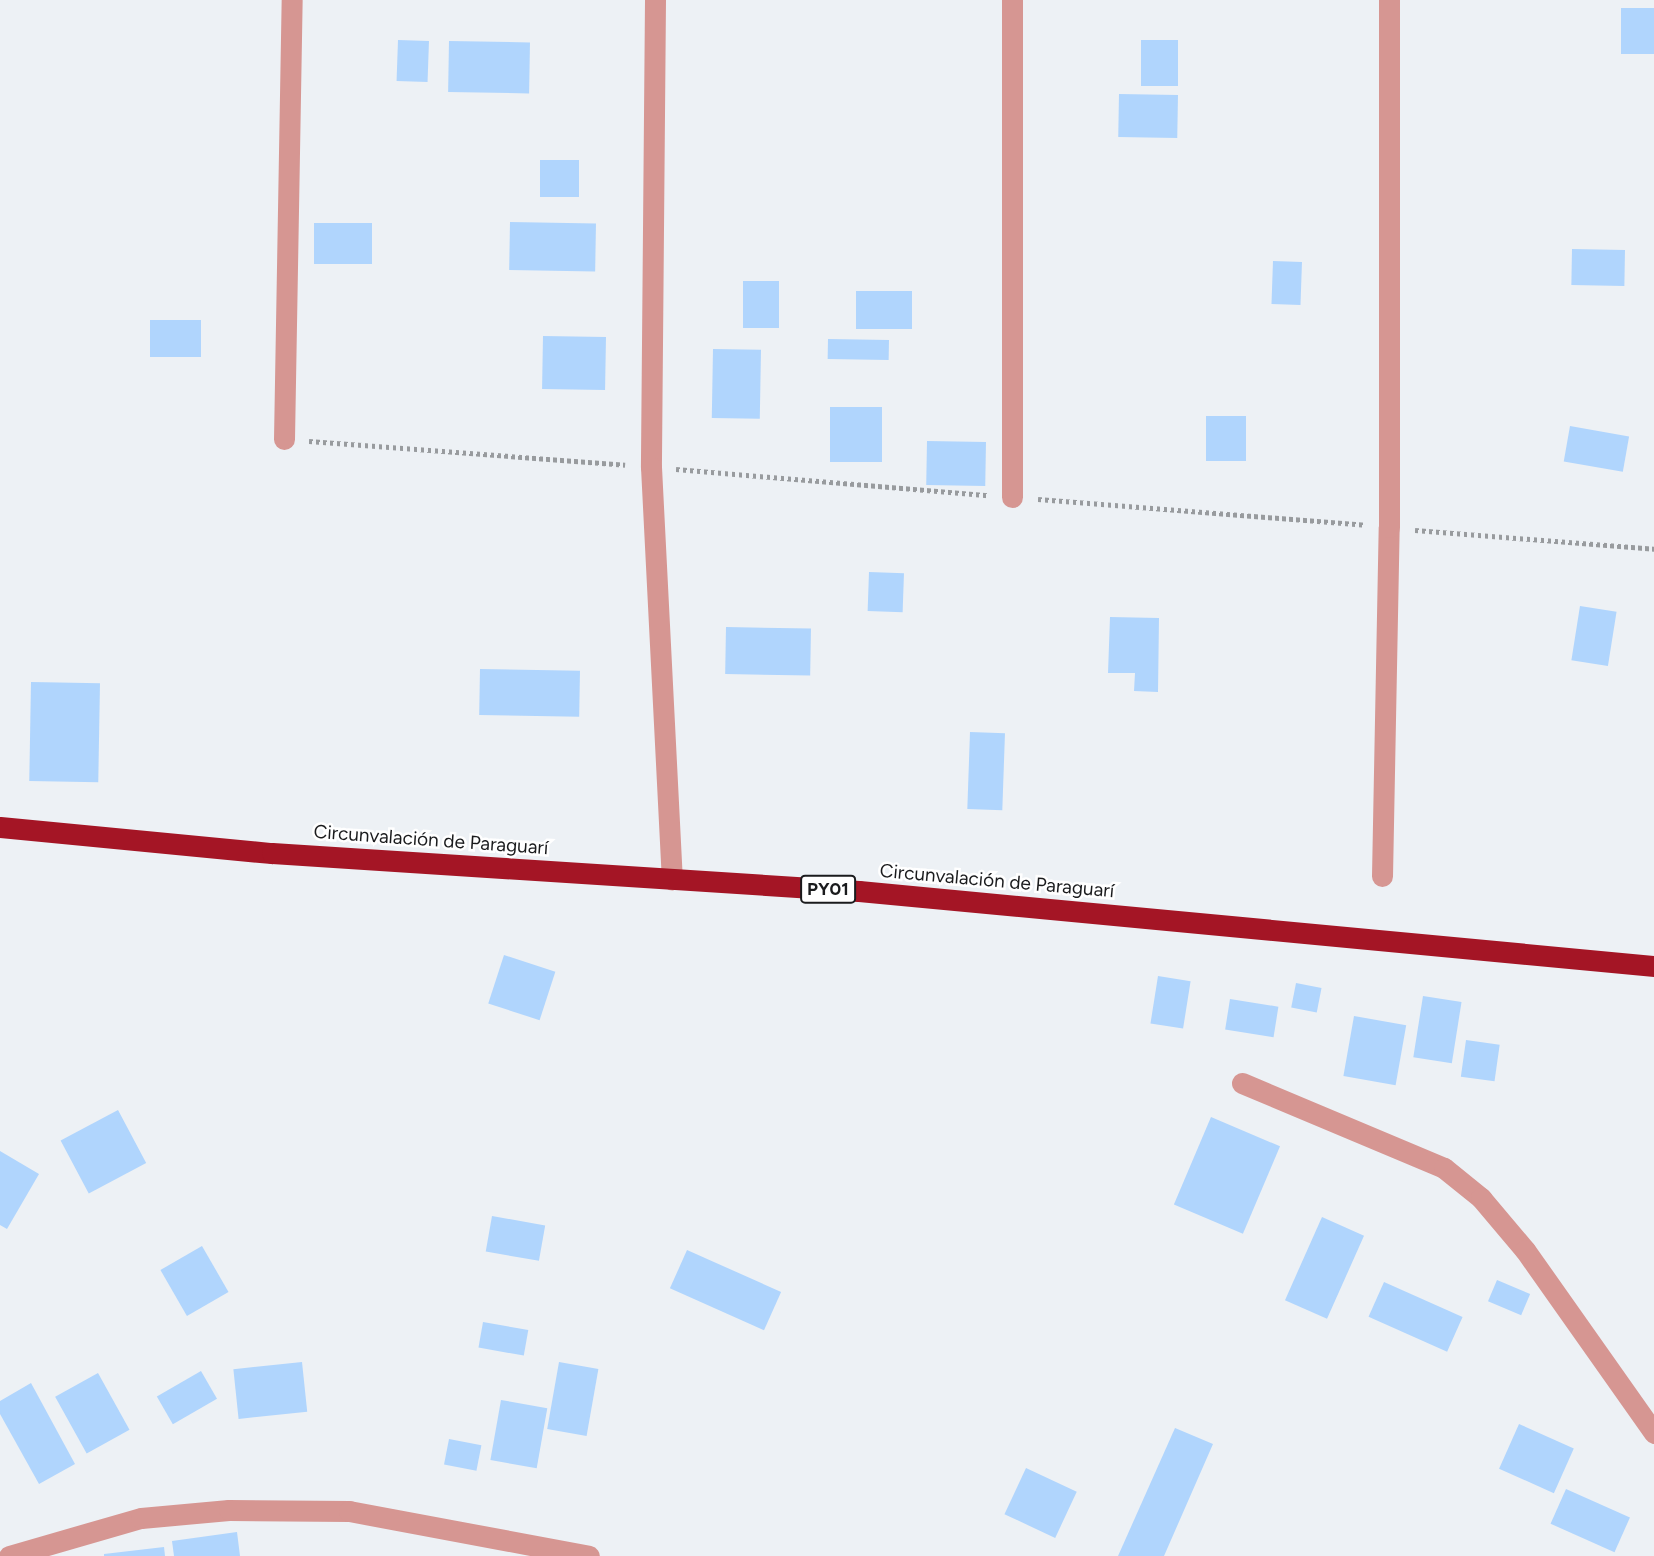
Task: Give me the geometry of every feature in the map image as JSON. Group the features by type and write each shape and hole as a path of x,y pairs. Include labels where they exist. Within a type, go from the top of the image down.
{"highway":[{"name":"Circunvalación de Paraguarí","path":"0,827 272,853 859,891 1654,966"}],"street":[{"path":"284,439 292,0"},
{"path":"655,0 651,467 672,879"},
{"path":"1012,0 1012,496"},
{"path":"1382,876 1389,527 1390,0"},
{"path":"1242,1083 1444,1168 1481,1198 1525,1250 1654,1433"},
{"path":"9,1556 141,1518 229,1510 349,1511 589,1556"}],"path":[{"path":"284,439 1654,549"}],"building":[{"path":"1621,8 1654,8 1654,54 1621,54"},
{"path":"398,40 429,41 428,82 397,81"},
{"path":"1141,40 1178,40 1178,86 1141,86"},
{"path":"449,41 530,42 529,93 448,92"},
{"path":"1119,94 1178,95 1177,138 1118,137"},
{"path":"540,160 579,160 579,197 540,197"},
{"path":"510,222 596,224 595,271 509,270"},
{"path":"314,223 372,223 372,264 314,264"},
{"path":"1572,249 1625,250 1624,286 1571,285"},
{"path":"1273,261 1302,262 1300,305 1271,304"},
{"path":"743,281 779,281 779,328 743,328"},
{"path":"856,291 912,291 912,329 856,329"},
{"path":"150,320 201,320 201,357 150,357"},
{"path":"543,336 606,337 605,390 542,389"},
{"path":"828,339 889,340 889,360 828,359"},
{"path":"713,349 761,350 760,419 712,418"},
{"path":"830,407 882,407 882,462 830,462"},
{"path":"1206,416 1246,416 1246,461 1206,461"},
{"path":"1570,426 1629,436 1623,472 1564,461"},
{"path":"927,441 986,442 985,486 926,485"},
{"path":"869,572 904,573 903,612 868,611"},
{"path":"1580,606 1617,612 1608,666 1571,660"},
{"path":"1110,617 1159,618 1158,692 1134,691 1135,673 1108,673"},
{"path":"726,627 811,628 810,675 725,674"},
{"path":"480,669 580,671 579,717 479,715"},
{"path":"31,682 100,683 98,782 29,781"},
{"path":"970,732 1005,733 1002,810 967,809"},
{"path":"504,955 555,972 540,1020 488,1004"},
{"path":"1158,976 1191,981 1183,1029 1150,1023"},
{"path":"1296,983 1322,988 1317,1013 1291,1008"},
{"path":"1423,996 1462,1002 1452,1063 1413,1057"},
{"path":"1230,999 1278,1007 1274,1037 1225,1030"},
{"path":"1354,1016 1406,1025 1396,1085 1343,1076"},
{"path":"1466,1040 1500,1045 1495,1081 1461,1077"},
{"path":"118,1110 146,1163 89,1193 61,1141"},
{"path":"1211,1117 1280,1146 1243,1234 1174,1204"},
{"path":"0,1151 39,1174 7,1229 0,1225"},
{"path":"492,1216 545,1225 539,1261 486,1251"},
{"path":"1322,1217 1364,1236 1327,1319 1285,1300"},
{"path":"202,1246 228,1292 187,1316 160,1270"},
{"path":"687,1250 781,1292 764,1330 670,1288"},
{"path":"1497,1280 1530,1294 1521,1315 1488,1301"},
{"path":"1384,1282 1463,1317 1447,1352 1369,1317"},
{"path":"483,1322 528,1330 524,1356 478,1348"},
{"path":"302,1362 307,1412 239,1419 233,1369"},
{"path":"559,1362 598,1369 587,1436 547,1429"},
{"path":"201,1371 217,1399 173,1424 157,1396"},
{"path":"98,1373 130,1430 87,1454 55,1397"},
{"path":"31,1383 75,1464 39,1484 0,1414 0,1401"},
{"path":"501,1400 547,1408 537,1468 490,1460"},
{"path":"1519,1424 1574,1448 1554,1493 1499,1469"},
{"path":"1175,1428 1213,1444 1164,1556 1118,1556"},
{"path":"449,1439 481,1445 476,1471 444,1465"},
{"path":"1026,1468 1077,1492 1055,1538 1004,1514"},
{"path":"1566,1489 1630,1517 1614,1552 1551,1524"},
{"path":"237,1532 240,1556 174,1556 172,1541"},
{"path":"164,1547 165,1556 104,1556 104,1554"}]}
